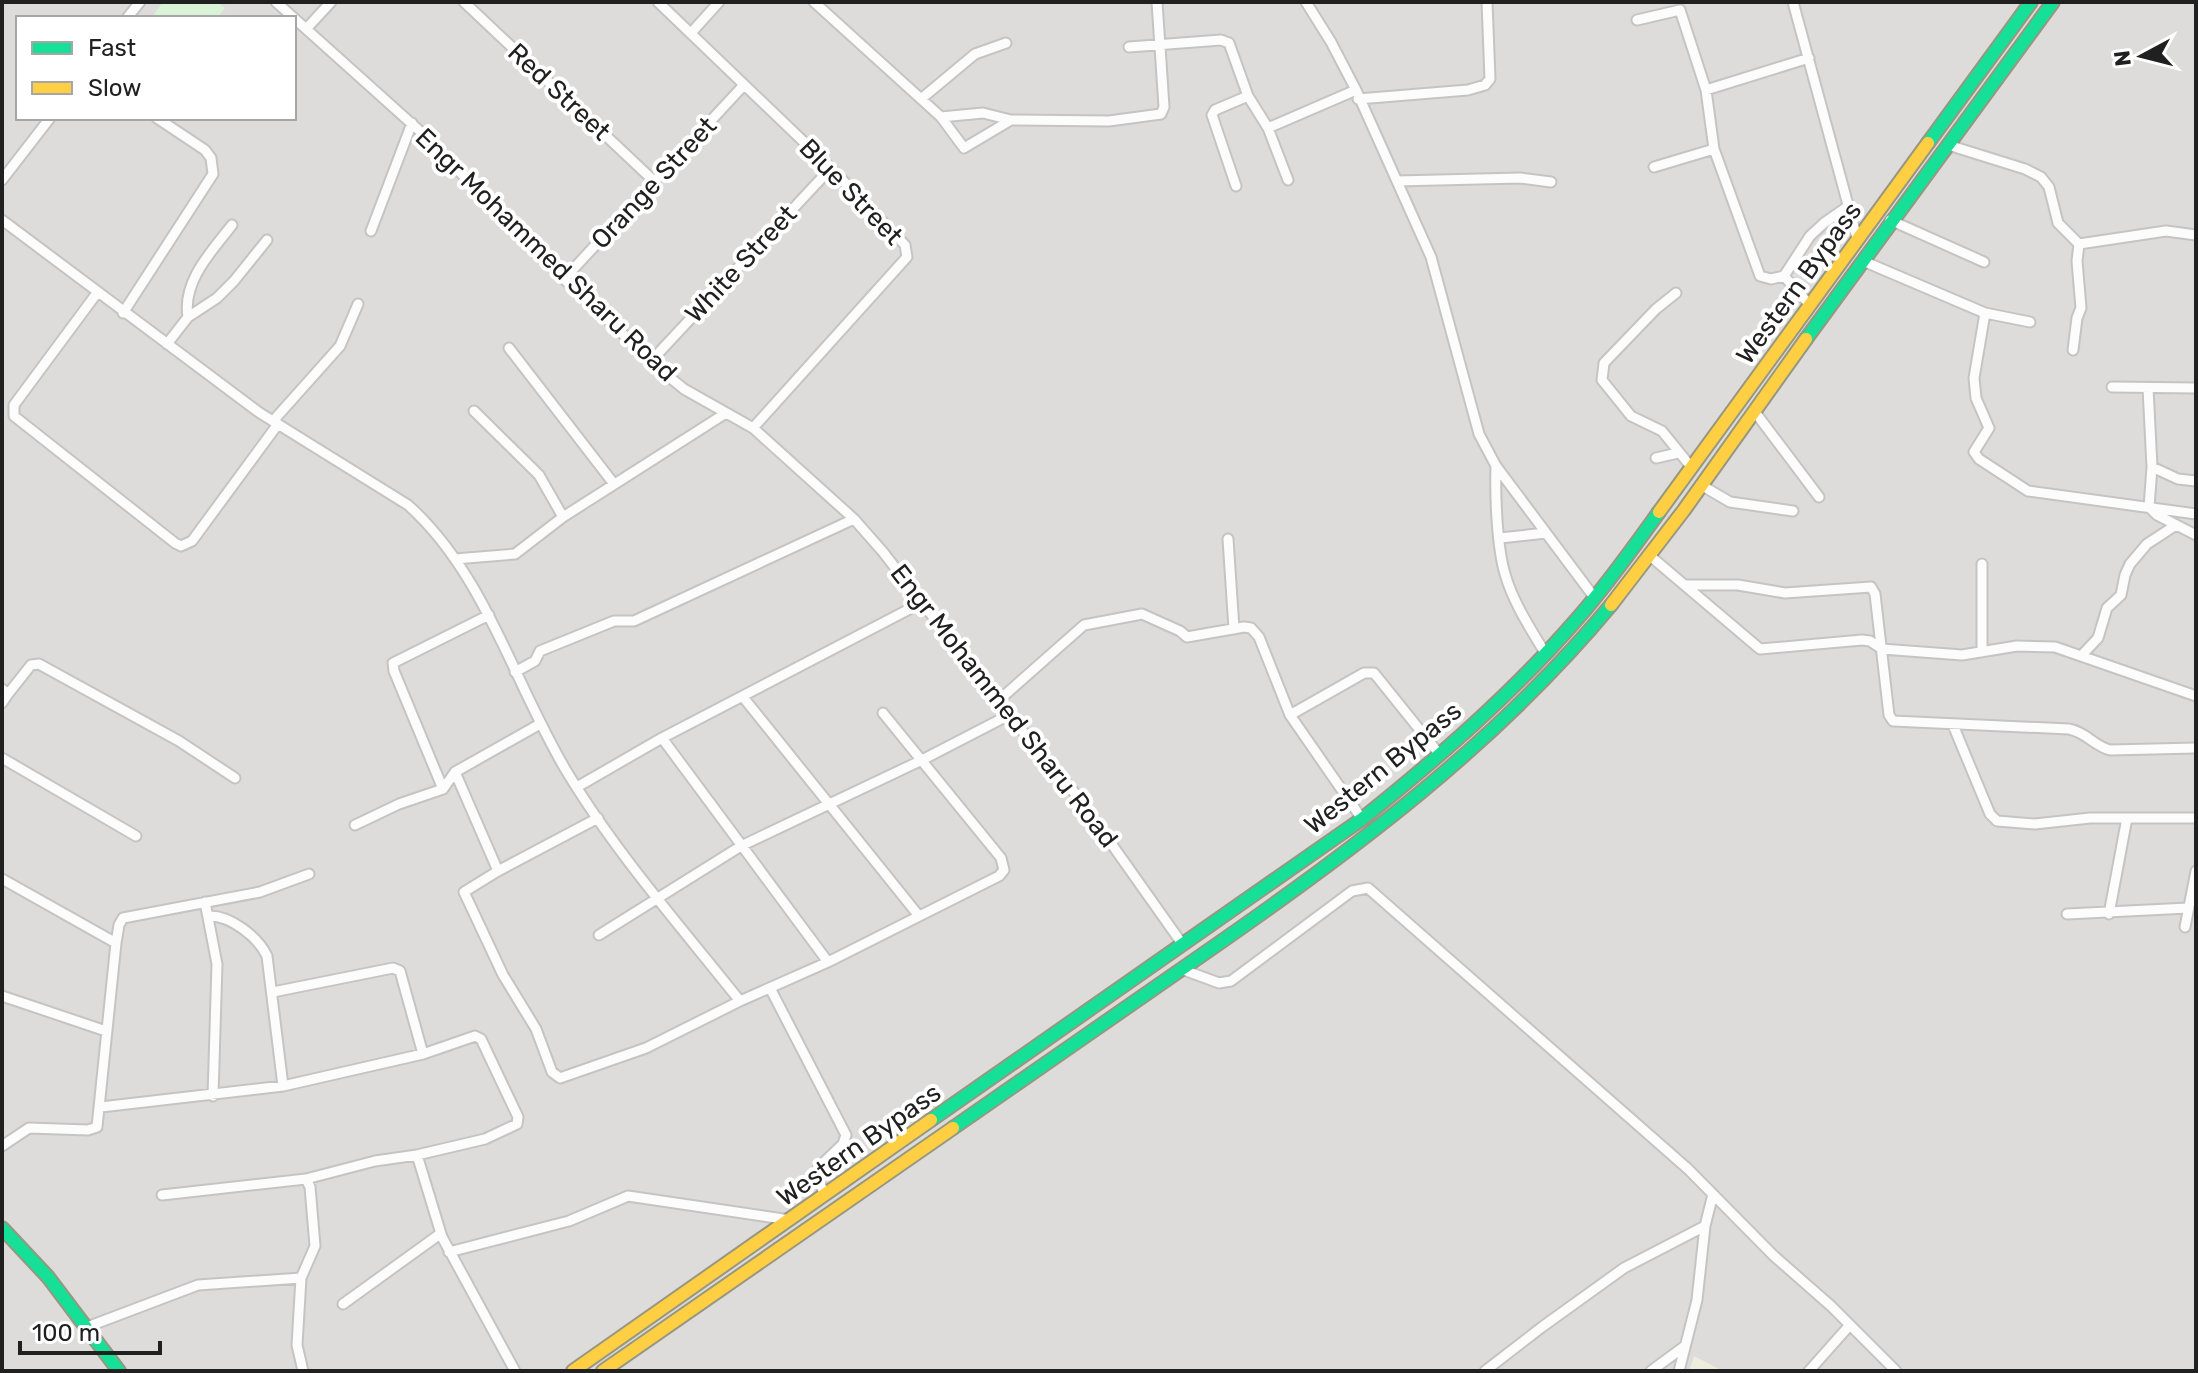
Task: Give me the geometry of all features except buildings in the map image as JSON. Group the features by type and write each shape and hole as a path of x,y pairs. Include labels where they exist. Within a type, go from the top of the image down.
{"main road":[{"name":"Western Bypass","path":"573,1371 1362,819 1440,755 1545,653 1594,597 1692,468 2031,2"},
{"name":"Western Bypass","path":"603,1371 1379,829 1472,752 1556,668 1649,555 1755,412 1890,220 2053,2"},
{"path":"1755,381 1769,391"},
{"path":"2,1228 48,1277 119,1371"}],"street":[{"name":"Engr Mohammed Sharu Road","path":"276,2 293,16"},
{"path":"307,28 331,2"},
{"name":"Red Street","path":"464,2 655,182"},
{"name":"Blue Street","path":"658,2 831,168 905,245 907,257 753,428"},
{"path":"691,33 719,2"},
{"path":"814,2 941,117 964,148 1011,120"},
{"path":"941,117 983,113 1011,120 1109,121 1158,116 1164,107 1157,2"},
{"path":"1306,2 1331,42 1357,95 1431,257 1478,430 1496,466 1594,597"},
{"path":"1268,128 1357,95 1468,90 1485,85 1490,79 1487,2"},
{"path":"1793,2 1857,238"},
{"path":"1637,20 1679,6 1706,90 1714,149 1757,273 1764,279 1784,276 1810,236 1847,207"},
{"name":"Engr Mohammed Sharu Road","path":"296,19 412,123 564,279 684,389 753,428 854,519 1079,798 1183,945"},
{"path":"1129,47 1226,41 1231,47 1248,96 1268,128 1288,180"},
{"path":"921,99 975,54 1006,43"},
{"path":"1706,90 1809,58"},
{"name":"Orange Street","path":"564,279 743,86"},
{"path":"1236,186 1212,115 1215,110 1248,96"},
{"path":"2,180 48,120"},
{"path":"123,313 213,174 211,158 205,150 160,120"},
{"path":"371,231 412,123"},
{"path":"1948,145 2041,177 2049,187 2058,223 2079,244"},
{"path":"1654,167 1714,149"},
{"name":"White Street","path":"652,360 831,168"},
{"path":"1397,181 1520,178 1551,182"},
{"path":"2,220 123,313 275,422 408,505 455,559 489,615 540,724 577,787 658,898 740,1001"},
{"path":"1890,220 1984,262"},
{"path":"188,317 188,291 232,225"},
{"path":"2079,244 2166,231 2196,235"},
{"path":"167,344 188,317 217,298 267,240"},
{"path":"2073,350 2081,308 2077,261 2079,244"},
{"path":"1863,261 1985,313 2030,322"},
{"path":"1784,276 1809,304"},
{"path":"97,293 14,405 14,416 181,546 192,541 275,422 340,346 358,304"},
{"path":"1676,293 1656,309 1604,363 1602,372 1606,388 1631,416 1662,431 1692,468"},
{"path":"1985,313 1974,378 1976,398 1989,428 1974,452 1979,459 2028,491 2196,514"},
{"path":"509,348 614,484"},
{"path":"2112,387 2196,388"},
{"path":"2148,388 2152,467 2149,507"},
{"path":"474,411 539,475 563,517"},
{"path":"1755,412 1819,497"},
{"path":"455,559 515,554 563,517 726,413"},
{"path":"1656,458 1678,453"},
{"path":"1496,466 1495,491 1505,576 1545,653"},
{"path":"2152,467 2178,479 2196,481"},
{"path":"1701,485 1730,502 1793,511"},
{"path":"2149,507 2196,535"},
{"path":"515,672 535,661 540,651 614,621 634,621 854,519"},
{"path":"2081,656 2098,638 2107,608 2121,595 2130,564 2147,544 2176,525"},
{"path":"1500,538 1546,533"},
{"path":"1228,539 1234,629"},
{"path":"1649,555 1760,649 1862,640 1882,649 1962,655 2034,645 2055,647 2196,696"},
{"path":"1982,564 1982,652"},
{"path":"1685,585 1730,584 1785,593 1871,587 1875,594 1891,719 1897,722 2069,729 2110,750 2196,748"},
{"path":"577,787 662,738 923,602"},
{"path":"998,701 1084,625 1142,614 1187,637 1251,628 1259,637 1290,715 1362,819"},
{"path":"443,789 393,663 489,615"},
{"path":"4,695 31,665 39,664 179,741 235,778"},
{"path":"1290,715 1364,673 1374,673 1440,755"},
{"path":"743,697 919,916"},
{"path":"598,818 465,890 465,898 503,975 536,1029 556,1076 566,1078 646,1048 828,962 999,876 1004,864 883,713"},
{"path":"599,935 741,846 1009,715"},
{"path":"355,825 399,804 443,789 455,772 540,724"},
{"path":"1953,725 1990,814 1997,821 2035,824 2090,818 2196,818"},
{"path":"662,738 828,962"},
{"path":"2,758 136,836"},
{"path":"455,772 498,871"},
{"path":"2109,914 2127,818"},
{"path":"2185,927 2196,871"},
{"path":"2,1146 29,1128 94,1130 97,1127 116,943 123,918 260,892 309,874"},
{"path":"2,879 116,943"},
{"path":"1181,969 1219,983 1231,981 1352,891 1368,888 1645,1130 1896,1371"},
{"path":"205,902 217,964 213,1096"},
{"path":"2067,914 2188,908"},
{"path":"210,916 224,917 262,946 267,956 283,1086"},
{"path":"273,992 393,968 400,971 423,1054"},
{"path":"770,988 846,1135 843,1144 818,1168 818,1179 825,1195"},
{"path":"2,996 106,1031"},
{"path":"101,1107 283,1086 423,1054 479,1037 519,1120 517,1124 485,1139 375,1161 306,1179 162,1195"},
{"path":"417,1155 440,1234 515,1371"},
{"path":"303,1371 297,1345 301,1278 315,1246 310,1187 306,1179"},
{"path":"1679,1371 1697,1300 1705,1226 1713,1194"},
{"path":"449,1252 569,1221 628,1196 790,1220"},
{"path":"1485,1371 1624,1268 1705,1226"},
{"path":"343,1304 440,1234"},
{"path":"87,1327 198,1285 301,1278"},
{"path":"1809,1371 1849,1326"},
{"path":"1651,1371 1685,1346"}],"shaded area":[{"path":"2,2 2196,2 2196,1371 2,1371"}],"green space":[{"path":"163,2 217,2 225,8 219,16 154,14"},
{"path":"1694,1356 1723,1371 1689,1371"}],"traffic: fast":[{"path":"1928,143 2031,2"},
{"path":"1806,339 2053,2"},
{"path":"931,1120 1362,819 1419,772 1501,699 1553,646 1599,593 1659,512"},
{"path":"953,1128 1258,916 1419,794 1519,704 1611,605"},
{"path":"2,1228 48,1277 119,1371"}],"traffic: slow":[{"path":"1659,512 1928,143"},
{"path":"1611,605 1684,510 1806,339"},
{"path":"573,1371 931,1120"},
{"path":"603,1371 953,1128"}]}
